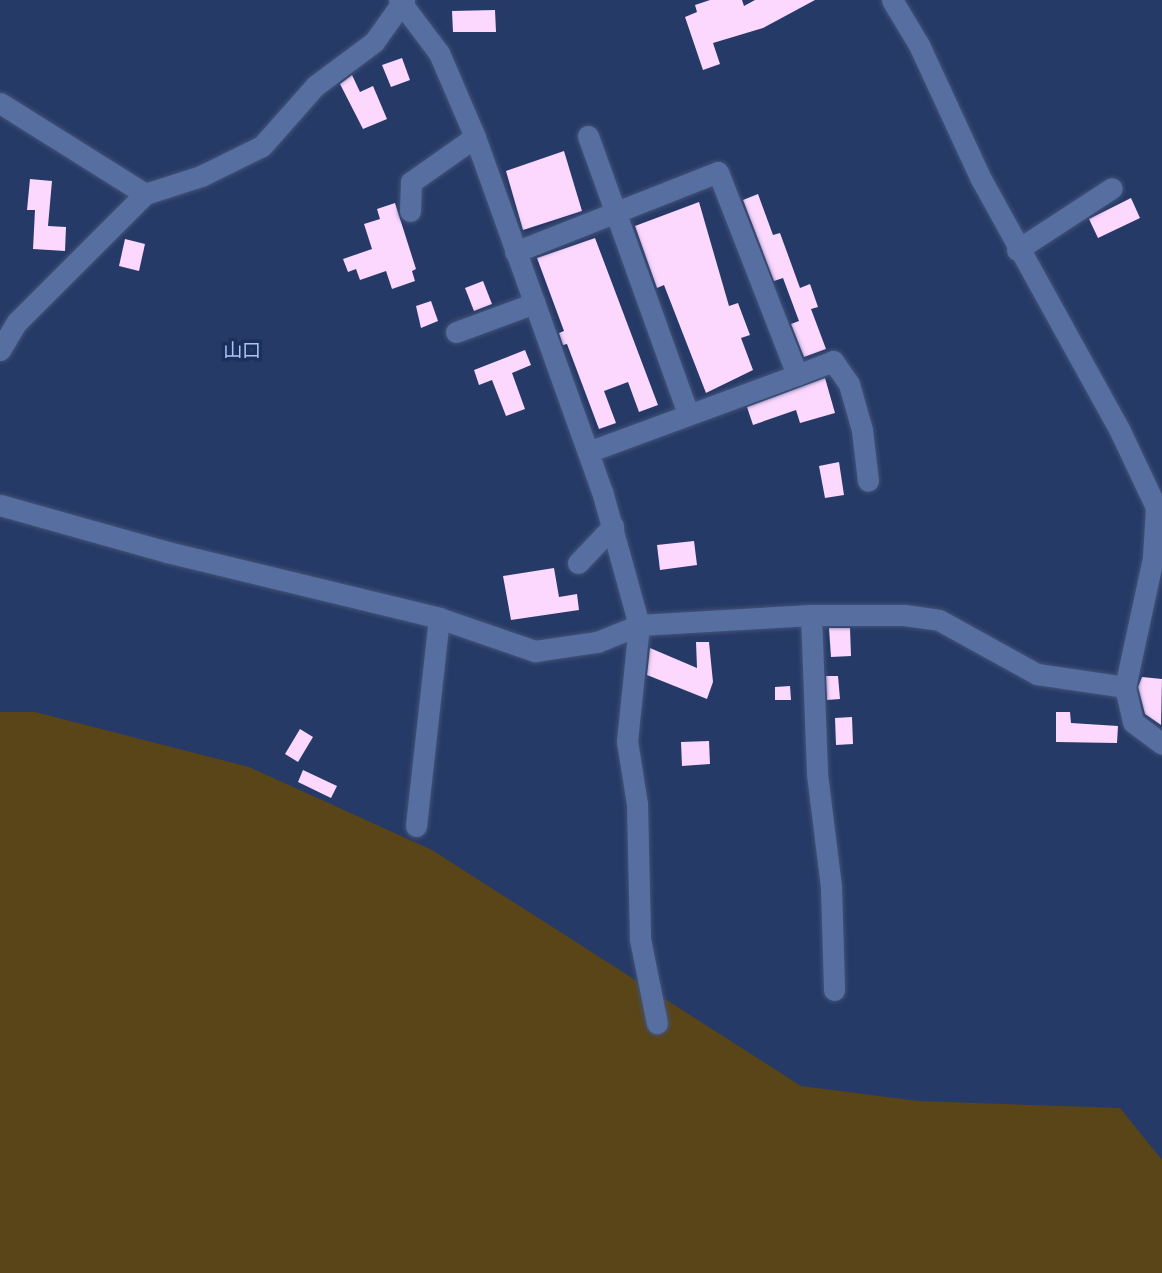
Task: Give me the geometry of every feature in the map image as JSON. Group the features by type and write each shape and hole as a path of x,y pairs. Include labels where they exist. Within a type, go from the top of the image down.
{"street":[{"path":"892,0 919,44 1017,250 1120,431 1159,508 1153,558 1152,610 1125,687 1133,722 1162,744"},
{"path":"0,350 25,314 145,194 201,176 262,146 315,86 374,42 402,1 439,53 475,137 613,526 639,625 627,741 638,804 640,939 657,1023"},
{"path":"0,103 145,194"},
{"path":"588,136 688,414"},
{"path":"410,211 411,182 475,137"},
{"path":"515,252 718,172 797,375"},
{"path":"1017,250 1112,188"},
{"path":"456,332 535,303"},
{"path":"587,452 833,361 849,384 862,430 868,481"},
{"path":"0,505 167,552 439,618 535,651 597,642 639,625 811,615 939,620 1037,674 1125,687"},
{"path":"578,563 613,526"},
{"path":"811,615 817,774 831,887 834,990"},
{"path":"416,826 439,618"}],"shaded area":[{"path":"0,712 35,712 249,767 432,850 801,1086 918,1101 1120,1108 1162,1160 1162,1273 0,1273"}],"building":[{"path":"710,0 742,0 744,6 755,0 815,0 763,28 713,43 720,64 703,70 685,17 697,12 695,5"},
{"path":"495,10 496,32 453,32 452,11"},
{"path":"402,58 410,80 391,87 382,65"},
{"path":"352,75 360,92 373,86 387,119 363,129 340,84"},
{"path":"564,151 582,211 523,230 506,171"},
{"path":"30,179 52,181 48,226 66,227 65,251 33,249 35,210 27,210"},
{"path":"758,194 773,235 780,233 800,288 810,284 818,307 811,309 826,349 804,357 791,324 799,321 783,278 774,281 743,200"},
{"path":"1131,198 1140,218 1098,238 1089,219"},
{"path":"699,202 729,306 738,303 750,335 741,338 753,370 706,393 664,285 657,288 635,226"},
{"path":"395,203 416,269 412,271 415,281 392,289 386,271 360,280 356,269 348,272 343,259 372,249 364,224 380,219 377,209"},
{"path":"595,238 658,405 639,412 628,382 604,391 616,423 599,429 567,344 563,345 559,333 564,331 537,258"},
{"path":"125,239 145,244 139,271 119,266"},
{"path":"483,281 492,304 474,311 465,288"},
{"path":"431,301 438,321 421,328 416,306"},
{"path":"525,350 531,365 512,373 525,409 506,416 492,380 479,385 474,370"},
{"path":"825,378 835,413 800,423 796,410 753,425 747,407"},
{"path":"839,462 844,495 825,498 819,466"},
{"path":"694,541 697,565 660,570 657,545"},
{"path":"554,568 559,597 577,594 579,610 511,620 503,576"},
{"path":"829,628 850,628 851,656 831,657"},
{"path":"696,642 709,642 713,682 707,699 647,675 650,648 697,668"},
{"path":"826,676 838,676 840,699 827,700"},
{"path":"1142,677 1162,679 1161,725 1145,714 1138,687"},
{"path":"790,686 791,700 775,700 775,687"},
{"path":"1056,712 1070,712 1071,723 1118,726 1117,743 1056,742"},
{"path":"852,717 853,744 836,745 835,718"},
{"path":"300,729 313,737 298,762 285,754"},
{"path":"709,741 710,764 682,766 681,742"},
{"path":"303,770 337,786 331,798 298,782"}],"district":[{"name":"山口","path":"242,351"}]}
